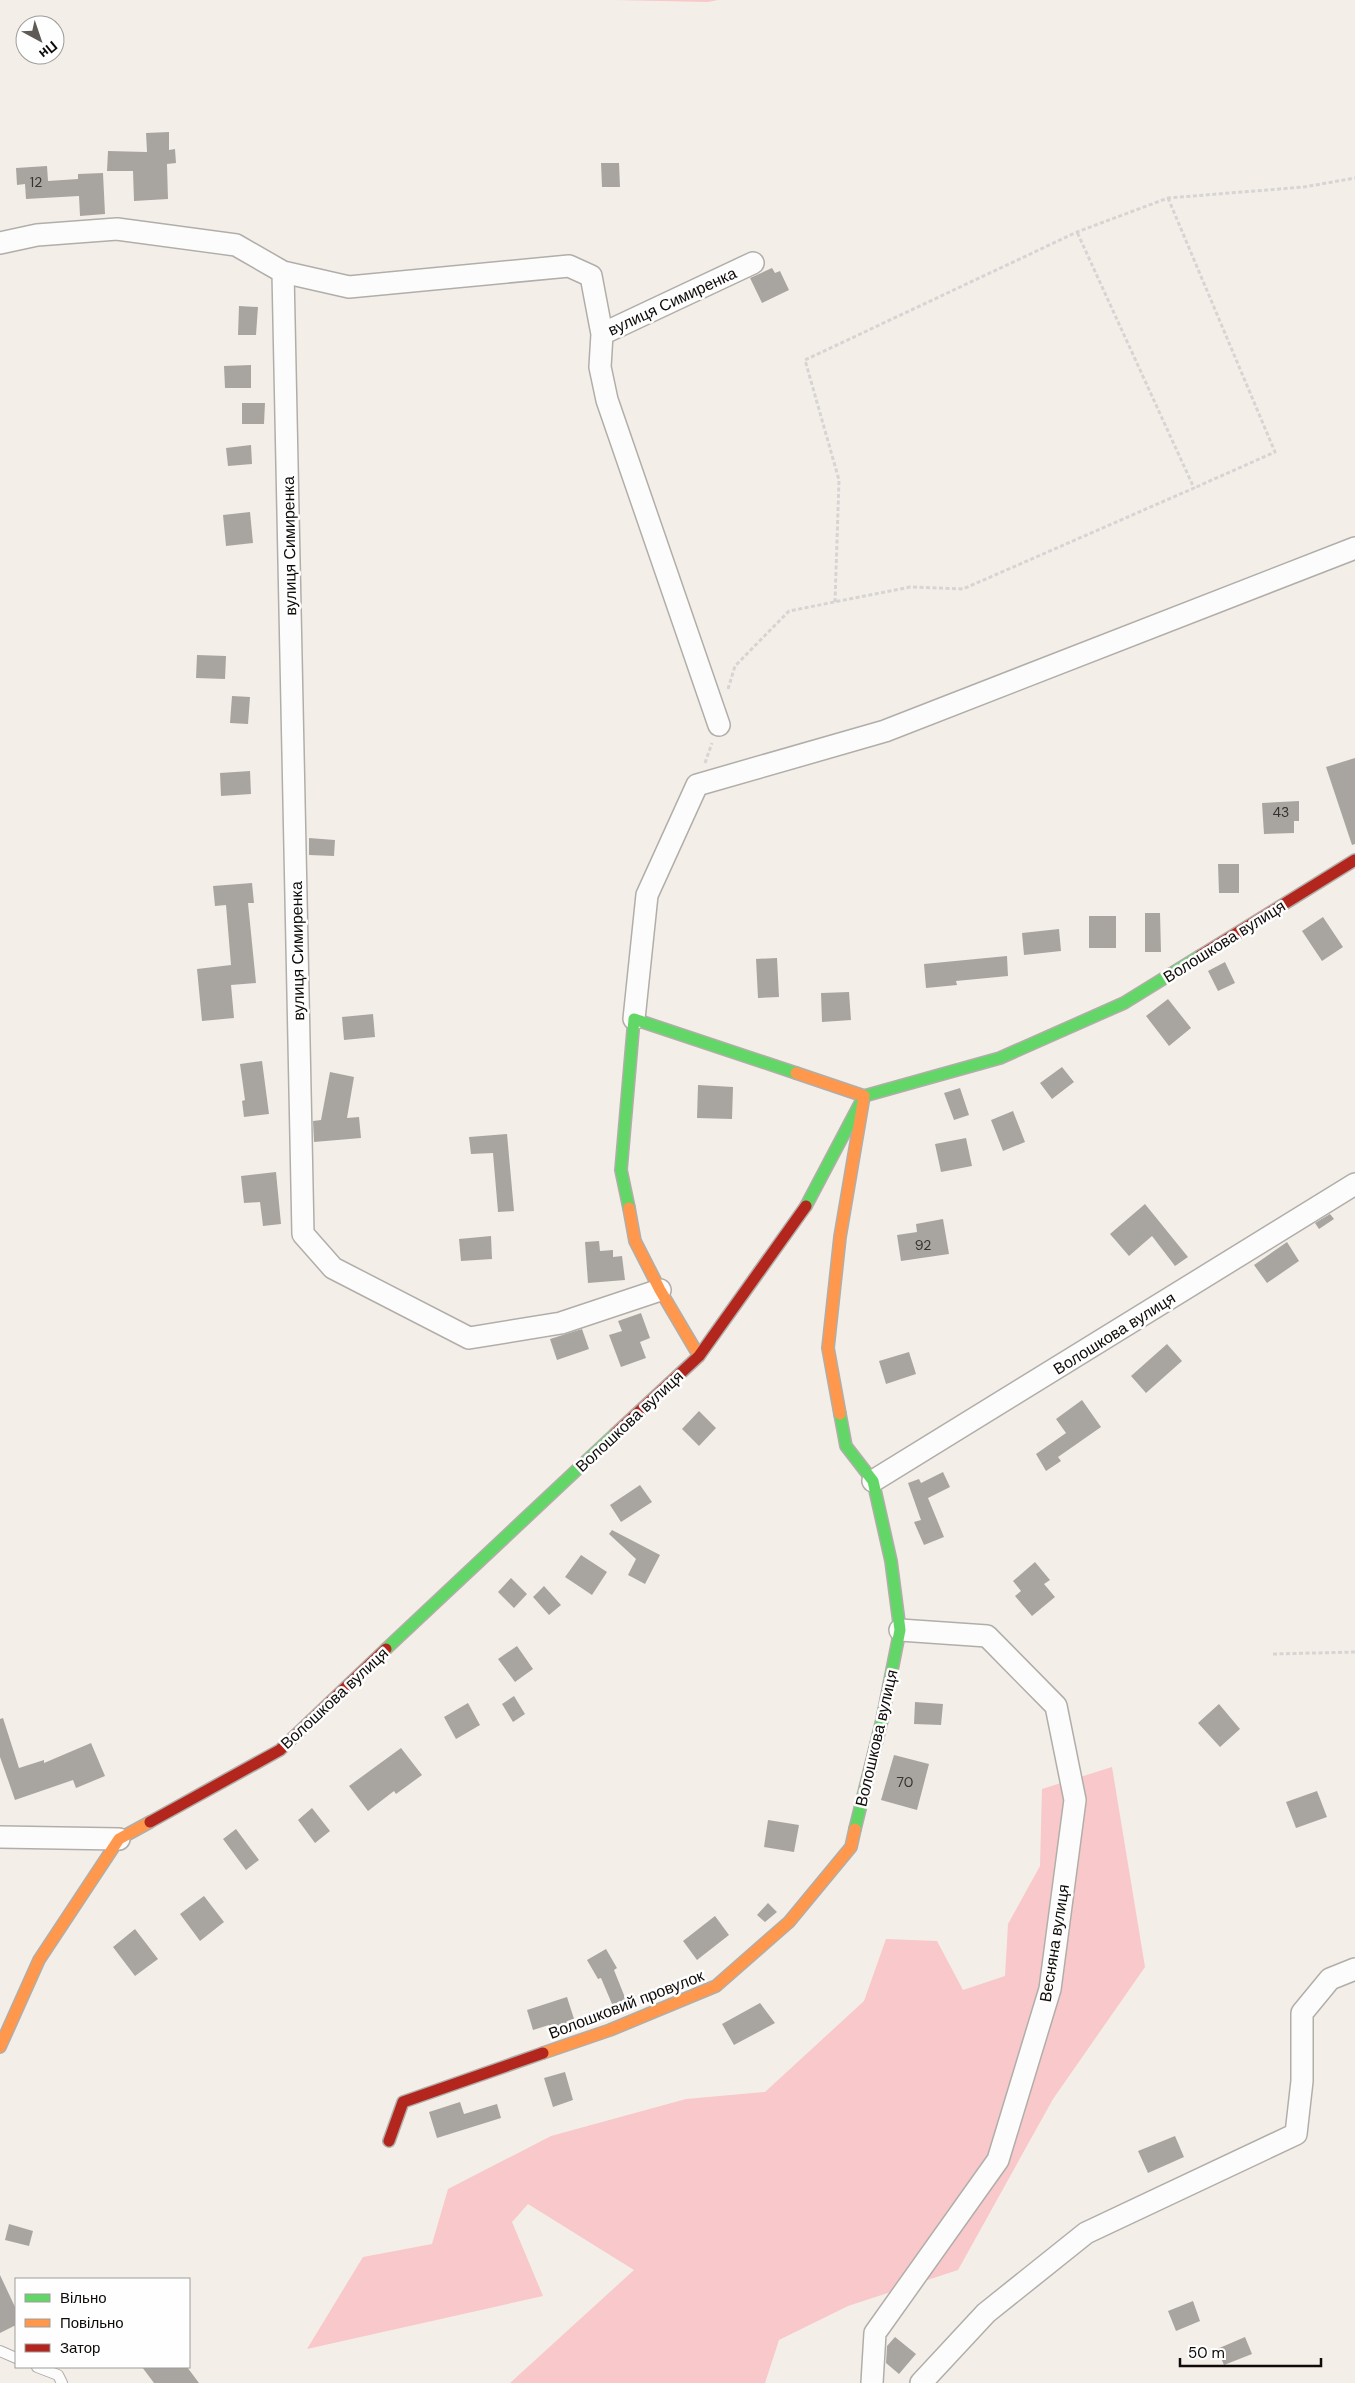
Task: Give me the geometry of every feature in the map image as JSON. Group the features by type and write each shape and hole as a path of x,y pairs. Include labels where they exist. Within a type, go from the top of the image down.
{"street":[{"name":"вулиця Симиренка","path":"0,243 37,235 116,229 236,245 283,272 349,287 569,266 591,276 602,334 754,263"},
{"name":"вулиця Симиренка","path":"283,272 303,1234 333,1268 469,1338 562,1323 660,1290"},
{"path":"602,334 600,367 607,400 719,725"},
{"path":"699,1356 660,1290 635,1241 621,1170 647,894 697,785 885,731 1355,548"},
{"name":"Волошкова вулиця","path":"0,2047 39,1960 119,1839 280,1750 503,1537 699,1356 807,1204 864,1096 1000,1058 1124,1003 1355,860"},
{"path":"634,1019 864,1096"},
{"name":"Волошкова вулиця","path":"851,1847 882,1720 900,1630 891,1561 873,1481 846,1446 828,1348 840,1237 864,1096"},
{"name":"Волошкова вулиця","path":"873,1481 1355,1184"},
{"name":"Весняна вулиця","path":"872,2383 875,2333 998,2160 1050,1989 1075,1800 1056,1706 987,1636 900,1630"},
{"path":"0,1837 119,1839"},
{"name":"Волошковий провулок","path":"389,2141 403,2102 610,2030 716,1986 789,1922 851,1847"},
{"path":"921,2383 986,2313 1086,2233 1296,2134 1302,2081 1302,2013 1330,1979 1355,1968"}],"lane":[{"path":"0,2351 15,2358"},
{"path":"39,2368 58,2376 62,2383"}],"path":[{"path":"835,602 839,480 806,360 1077,232 1168,198 1304,187 1355,178"},
{"path":"728,691 734,666 789,611 910,587 963,589 1275,452 1168,198"},
{"path":"1077,232 1194,488"},
{"path":"697,785 719,725"},
{"path":"1273,1654 1355,1652"}],"shaded area":[{"path":"615,0 718,0 708,2"},
{"path":"1112,1767 1145,1967 1053,2099 958,2270 848,2306 779,2340 765,2383 510,2383 634,2270 528,2204 512,2222 543,2296 307,2349 363,2257 432,2244 448,2189 551,2136 686,2099 765,2092 864,2001 886,1939 937,1941 963,1990 1005,1976 1008,1924 1040,1866 1042,1789"}],"building":[{"path":"169,132 169,150 175,149 176,163 167,164 168,199 134,201 133,171 107,171 108,151 147,152 146,133"},
{"path":"601,163 619,163 620,187 602,187"},
{"path":"47,166 48,181 78,179 78,174 103,173 105,214 80,216 79,196 26,199 25,184 17,185 16,168"},
{"path":"772,268 775,273 780,271 789,290 762,303 750,278"},
{"path":"239,306 258,307 256,335 238,335"},
{"path":"251,365 251,388 225,388 224,366"},
{"path":"242,403 265,403 264,424 242,424"},
{"path":"251,445 252,464 228,466 226,448"},
{"path":"250,512 253,543 226,546 223,515"},
{"path":"197,655 226,656 225,679 196,678"},
{"path":"232,696 250,697 248,724 230,723"},
{"path":"1355,758 1355,844 1352,845 1326,767"},
{"path":"250,771 251,794 221,796 220,773"},
{"path":"1299,801 1299,821 1294,821 1294,833 1264,834 1262,803"},
{"path":"309,838 335,840 334,856 309,855"},
{"path":"1218,864 1239,864 1239,893 1219,893"},
{"path":"252,883 254,903 248,903 256,983 231,985 234,1018 202,1021 197,969 231,965 226,905 215,906 213,886"},
{"path":"1145,913 1160,913 1161,952 1145,952"},
{"path":"1089,916 1116,916 1116,948 1089,948"},
{"path":"1323,917 1343,947 1322,961 1302,931"},
{"path":"1059,929 1061,951 1024,955 1022,933"},
{"path":"1007,956 1008,976 956,981 957,985 926,988 924,964"},
{"path":"777,958 779,997 758,998 756,959"},
{"path":"1225,962 1235,983 1218,991 1208,971"},
{"path":"849,992 851,1020 822,1022 821,993"},
{"path":"1168,999 1191,1028 1169,1046 1146,1016"},
{"path":"373,1014 375,1037 344,1040 342,1017"},
{"path":"262,1061 269,1114 244,1117 242,1101 245,1100 240,1064"},
{"path":"1062,1067 1074,1082 1052,1099 1040,1083"},
{"path":"330,1072 354,1077 347,1118 359,1117 361,1138 314,1142 313,1121 321,1120"},
{"path":"698,1085 733,1087 732,1119 697,1118"},
{"path":"960,1088 969,1115 954,1120 944,1093"},
{"path":"1013,1111 1025,1142 1003,1151 991,1120"},
{"path":"507,1134 514,1211 498,1212 493,1153 471,1154 469,1137"},
{"path":"966,1138 972,1166 941,1172 935,1144"},
{"path":"276,1172 281,1224 263,1226 260,1202 244,1203 241,1176"},
{"path":"1145,1204 1188,1257 1175,1266 1152,1236 1129,1256 1110,1234"},
{"path":"1330,1214 1334,1219 1319,1229 1315,1223"},
{"path":"943,1219 949,1254 901,1261 897,1235 917,1232 916,1224"},
{"path":"491,1236 492,1259 461,1261 459,1239"},
{"path":"599,1241 600,1251 613,1250 613,1257 622,1256 625,1280 588,1283 585,1242"},
{"path":"1287,1242 1299,1261 1267,1283 1254,1265"},
{"path":"641,1313 650,1338 640,1342 646,1358 621,1367 609,1335 622,1331 618,1321"},
{"path":"582,1329 589,1349 557,1360 550,1339"},
{"path":"1167,1344 1182,1361 1146,1393 1131,1376"},
{"path":"909,1352 916,1374 886,1384 879,1361"},
{"path":"1082,1400 1101,1427 1058,1457 1061,1461 1046,1471 1036,1454 1066,1433 1056,1419"},
{"path":"699,1411 716,1428 699,1446 682,1429"},
{"path":"943,1472 950,1487 928,1498 944,1537 924,1545 914,1522 921,1520 908,1483 919,1479 921,1483"},
{"path":"640,1485 652,1502 621,1522 610,1505"},
{"path":"612,1530 660,1555 645,1584 628,1575 636,1559 609,1534"},
{"path":"581,1555 607,1572 592,1595 565,1577"},
{"path":"1035,1562 1050,1580 1044,1584 1055,1597 1032,1616 1015,1596 1021,1591 1013,1581"},
{"path":"511,1578 527,1594 514,1608 498,1592"},
{"path":"544,1586 561,1605 549,1615 533,1597"},
{"path":"517,1646 533,1669 515,1682 498,1659"},
{"path":"514,1696 525,1714 513,1722 502,1704"},
{"path":"915,1702 943,1704 941,1725 914,1724"},
{"path":"468,1703 480,1725 456,1739 444,1717"},
{"path":"1219,1704 1240,1729 1220,1747 1198,1723"},
{"path":"3,1718 19,1768 44,1760 44,1763 91,1743 105,1776 76,1788 73,1780 15,1800 0,1757 0,1719"},
{"path":"401,1748 422,1775 396,1794 394,1791 368,1811 349,1786"},
{"path":"894,1755 929,1764 917,1810 881,1800"},
{"path":"1317,1791 1327,1817 1296,1828 1286,1802"},
{"path":"312,1808 330,1831 315,1843 298,1820"},
{"path":"768,1820 799,1825 794,1852 764,1847"},
{"path":"236,1829 259,1860 246,1870 223,1839"},
{"path":"204,1896 224,1922 200,1941 180,1914"},
{"path":"768,1903 777,1912 765,1922 757,1915"},
{"path":"715,1916 729,1935 697,1960 683,1941"},
{"path":"135,1929 158,1959 135,1976 113,1947"},
{"path":"606,1949 617,1968 614,1970 628,2005 615,2011 601,1978 598,1979 587,1960"},
{"path":"567,1997 576,2025 551,2034 549,2025 533,2030 527,2010"},
{"path":"760,2003 775,2023 734,2045 722,2024"},
{"path":"565,2072 573,2100 553,2107 544,2078"},
{"path":"460,2102 464,2114 497,2104 501,2118 437,2138 429,2112"},
{"path":"1175,2136 1184,2157 1148,2173 1138,2151"},
{"path":"9,2224 33,2231 29,2246 5,2240"},
{"path":"0,2275 15,2307 15,2326 0,2333"},
{"path":"1193,2301 1200,2321 1176,2331 1168,2311"},
{"path":"895,2337 916,2354 899,2374 886,2363 887,2346"},
{"path":"1245,2337 1252,2354 1224,2365 1217,2349"},
{"path":"143,2368 188,2368 199,2383 154,2383"}],"traffic: fast":[{"path":"806,1206 864,1096 1000,1058 1124,1003 1200,956"},
{"path":"629,1208 621,1170 634,1019 796,1073"},
{"path":"840,1414 846,1446 873,1481 891,1561 900,1630 882,1720 855,1829"},
{"path":"386,1649 615,1434"}],"traffic: slow":[{"path":"796,1073 864,1096 840,1237 828,1348 840,1414"},
{"path":"629,1208 635,1241 660,1290 699,1356"},
{"path":"0,2047 39,1960 119,1839 150,1822"},
{"path":"543,2053 610,2030 716,1986 789,1922 851,1847 855,1829"}],"traffic: jam":[{"path":"1200,956 1355,860"},
{"path":"615,1434 699,1356 806,1206"},
{"path":"150,1822 280,1750 386,1649"},
{"path":"389,2141 403,2102 543,2053"}]}
